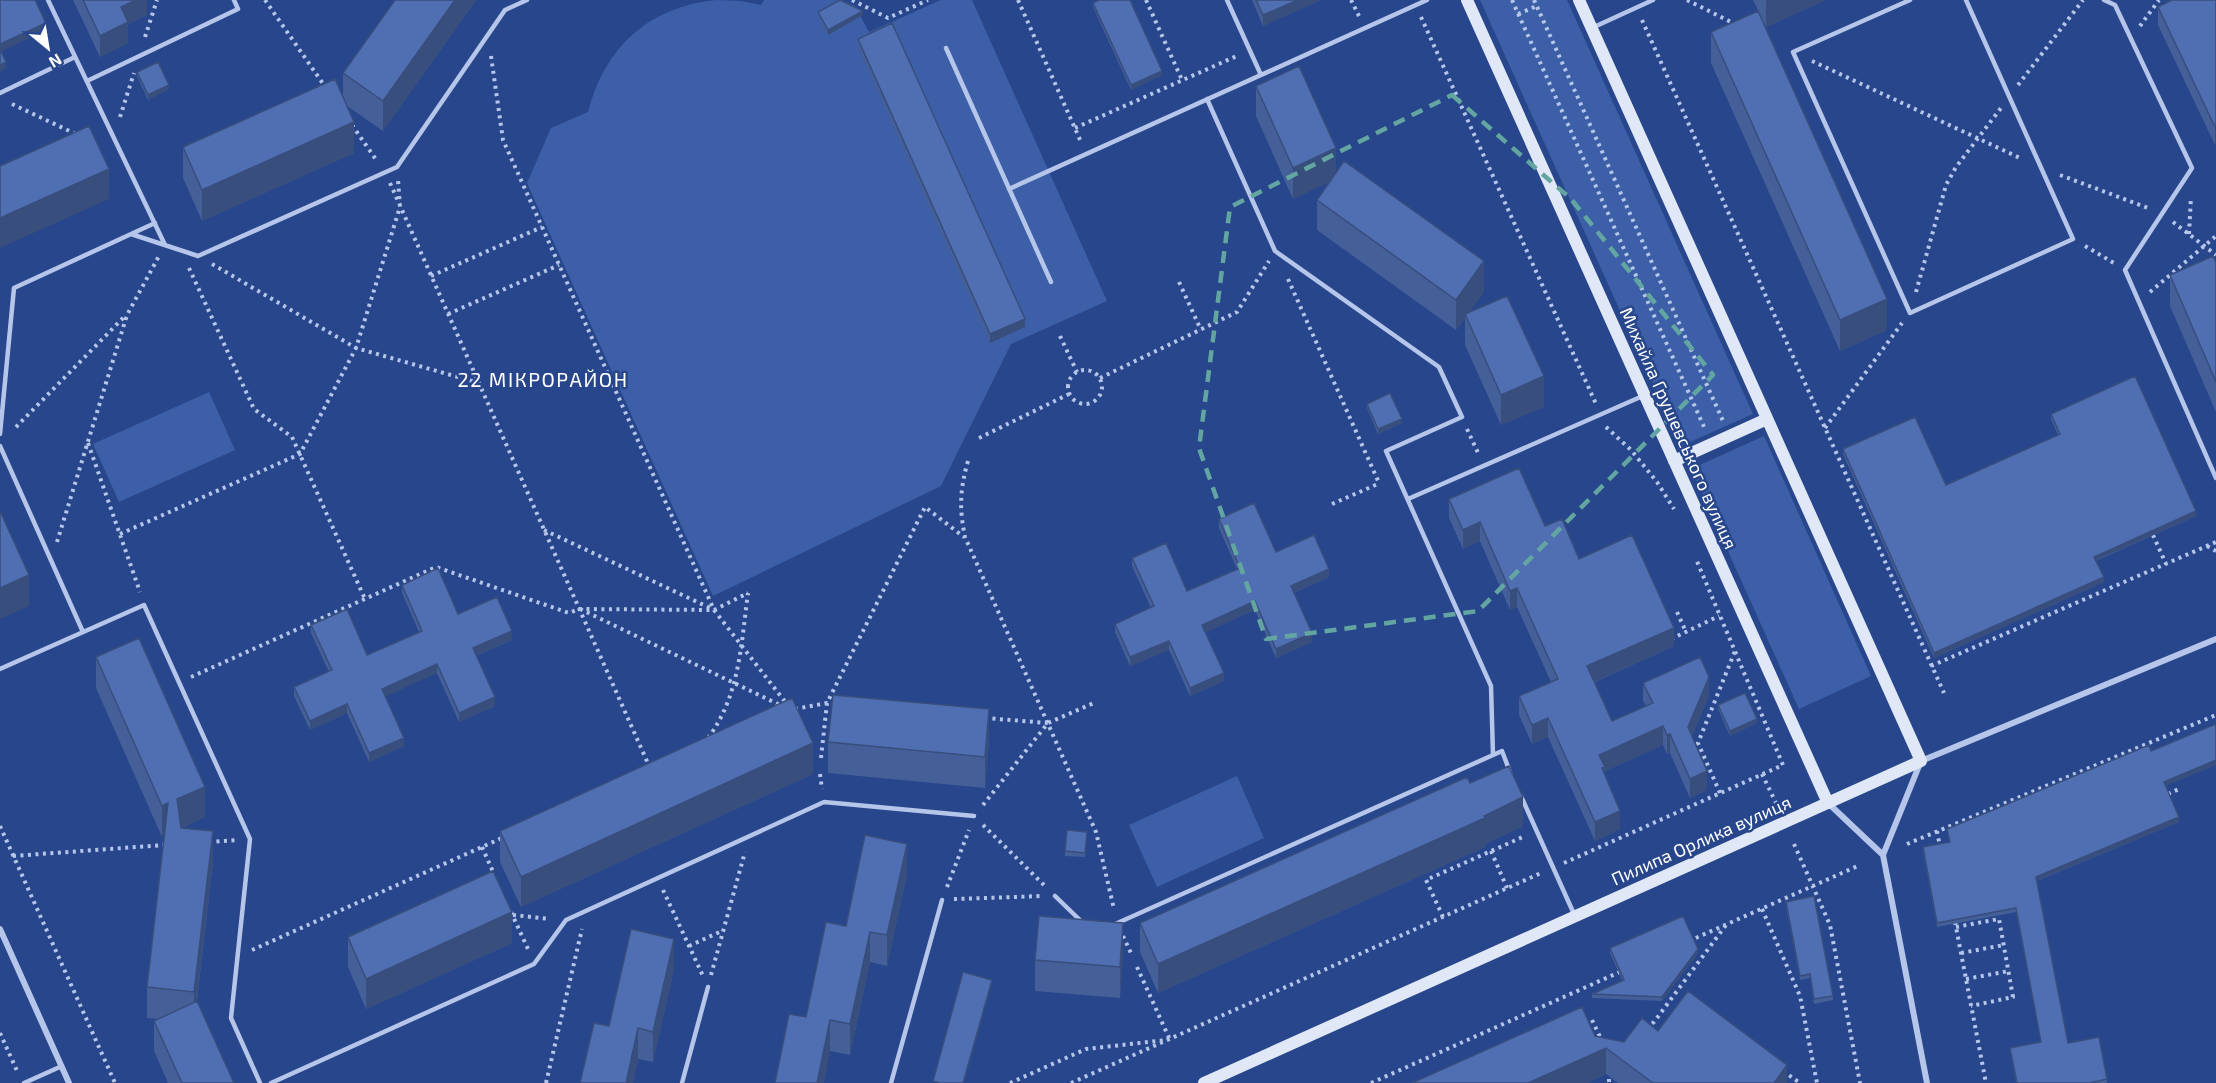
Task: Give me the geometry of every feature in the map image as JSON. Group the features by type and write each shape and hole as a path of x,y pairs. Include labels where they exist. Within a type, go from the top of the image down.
{"street":[{"name":"Михайла Грушевського вулиця","path":"1467,0 1828,803 1883,855"},
{"path":"1579,0 1922,761 1883,855 1927,1083"},
{"path":"1674,461 1767,419"},
{"name":"Пилипа Орлика вулиця","path":"1204,1083 1219,1080 1575,916 1922,761 2216,639"},
{"path":"0,929 69,1083"}],"lane":[{"path":"48,0 165,245"},
{"path":"87,81 238,9 234,0"},
{"path":"131,234 198,256 397,167 505,10 527,0"},
{"path":"1227,0 1261,75"},
{"path":"1009,189 1427,0"},
{"path":"1591,28 1653,0"},
{"path":"1910,0 1793,52 1910,313 2073,239 1966,0"},
{"path":"2104,0 2115,5 2192,168 2125,270 2216,478"},
{"path":"946,48 1051,282"},
{"path":"0,93 75,57"},
{"path":"1207,99 1275,251 1439,367 1462,417 1386,451 1491,686 1493,755"},
{"path":"0,434 14,288 154,223"},
{"path":"1408,499 1645,395"},
{"path":"0,446 84,632"},
{"path":"0,669 144,605 250,839 231,1018 260,1083"},
{"path":"1110,926 1502,751 1515,781"},
{"path":"1519,791 1575,916"},
{"path":"271,1083 534,963 566,920 824,802 974,816"},
{"path":"1055,896 1086,926"},
{"path":"891,1083 942,900"},
{"path":"682,1083 708,987"},
{"path":"23,1083 62,1066"}],"path":[{"path":"265,0 327,89"},
{"path":"852,0 888,18 928,0"},
{"path":"1017,0 1087,153"},
{"path":"1146,0 1182,80"},
{"path":"1512,0 1712,444"},
{"path":"1534,0 1730,435"},
{"path":"1687,0 1740,26"},
{"path":"1825,429 1910,313 1946,185 1956,167 2084,0"},
{"path":"2131,39 2159,0"},
{"path":"1416,5 1607,427 1631,450 1657,482 1678,516"},
{"path":"1518,14 1537,6"},
{"path":"1636,8 1944,693"},
{"path":"488,34 503,140 559,265 714,610 791,710 795,719"},
{"path":"1075,128 1249,50"},
{"path":"1793,52 2041,167 2162,214 2216,255"},
{"path":"10,103 81,136"},
{"path":"348,119 385,172 651,772"},
{"path":"120,534 300,454 356,348 400,207 397,167"},
{"path":"2189,235 2192,168"},
{"path":"431,276 542,227"},
{"path":"2139,301 2216,236"},
{"path":"2073,239 2125,270"},
{"path":"51,561 127,315 165,245"},
{"path":"181,250 254,409 292,437 365,599"},
{"path":"1100,378 1237,312 1275,251"},
{"path":"1275,251 1379,483"},
{"path":"198,256 356,348 479,384"},
{"path":"448,314 559,265"},
{"path":"1179,282 1201,330"},
{"path":"8,435 127,315"},
{"path":"1060,336 1077,372"},
{"path":"1093,371 1100,378 1102,389 1093,402 1082,404 1072,399 1069,394 1068,384 1077,372 1093,371"},
{"path":"979,438 1069,394"},
{"path":"1462,417 1484,466"},
{"path":"88,442 144,605"},
{"path":"968,461 961,486 960,512 965,537 1096,832 1118,923"},
{"path":"1332,504 1397,475"},
{"path":"821,758 827,703 926,507 965,537"},
{"path":"544,530 714,610"},
{"path":"2153,535 2166,564"},
{"path":"1931,666 2216,542"},
{"path":"2207,546 2216,551"},
{"path":"1071,1083 1783,765 1692,549"},
{"path":"179,683 436,567 568,614 579,609 714,610 748,593 736,684 720,722 706,741"},
{"path":"2051,605 2054,612"},
{"path":"579,609 791,710 827,703 838,704"},
{"path":"1677,612 1686,632"},
{"path":"1671,639 1719,615"},
{"path":"1720,793 1698,743 1735,650"},
{"path":"1947,652 1950,657"},
{"path":"978,717 1047,723 1096,702"},
{"path":"1907,844 2216,715"},
{"path":"1047,723 974,816 942,900 1055,896"},
{"path":"1762,774 1776,803"},
{"path":"2168,794 2180,789"},
{"path":"974,816 1055,896"},
{"path":"0,826 115,1083"},
{"path":"1443,917 1426,880 1536,830"},
{"path":"1937,831 1942,853"},
{"path":"708,987 750,836"},
{"path":"237,956 503,838"},
{"path":"203,843 250,839"},
{"path":"1794,844 1830,925 1860,1083"},
{"path":"14,856 164,845"},
{"path":"482,847 495,877"},
{"path":"1491,851 1508,888"},
{"path":"1685,943 1860,865"},
{"path":"658,878 708,987"},
{"path":"1762,909 1800,996 1817,1083"},
{"path":"546,1083 586,910"},
{"path":"534,963 511,913 566,920"},
{"path":"1954,916 1986,1083"},
{"path":"1956,927 1998,919 2004,945 2013,997 1971,1006"},
{"path":"1645,1028 1654,1022 1727,924"},
{"path":"689,946 724,930"},
{"path":"1961,953 2004,945"},
{"path":"1371,1083 1632,966"},
{"path":"1137,967 1170,1040"},
{"path":"1966,980 2008,971"},
{"path":"1677,992 1686,999"},
{"path":"1592,1020 1604,1045"},
{"path":"0,1033 23,1083"},
{"path":"1010,1083 1086,1049 1170,1040"},
{"path":"1781,1069 1800,1083"}],"highlighted area":[{"path":"1452,95 1571,199 1713,375 1478,611 1266,639 1199,448 1230,207"}],"shaded area":[{"path":"716,0 761,5 764,0 842,0 855,6 869,32 941,0 972,0 1107,301 1011,344 941,486 713,596 527,183 551,128 588,112 606,68 618,49 633,34 670,11"},
{"path":"1480,0 1567,0 1753,414 1681,446"},
{"path":"209,392 235,450 119,502 93,444"},
{"path":"1764,436 1871,676 1799,709 1691,469"},
{"path":"1237,776 1264,838 1157,887 1129,825"}],"building":[{"path":"0,0 35,0 46,23 0,44"},
{"path":"83,0 136,0 121,7 128,22 100,36"},
{"path":"395,0 455,0 383,101 343,73"},
{"path":"840,0 863,11 828,30 818,12"},
{"path":"1099,0 1130,0 1162,71 1131,85 1093,3"},
{"path":"1256,0 1298,0 1263,15"},
{"path":"2172,0 2216,0 2215,127 2158,7"},
{"path":"1758,11 1887,299 1840,320 1711,32"},
{"path":"892,23 1025,319 990,334 858,39"},
{"path":"0,49 6,62 0,65"},
{"path":"158,62 169,85 148,95 137,72"},
{"path":"1299,66 1336,148 1293,168 1256,86"},
{"path":"335,79 354,122 202,190 183,147"},
{"path":"89,126 109,169 0,218 0,166"},
{"path":"1344,161 1484,261 1456,300 1317,200"},
{"path":"2213,256 2216,263 2216,382 2170,275"},
{"path":"1507,296 1544,376 1501,395 1465,314"},
{"path":"2135,376 2196,511 2094,557 2104,577 1934,653 1843,449 1915,417 1946,485 2060,434 2051,414"},
{"path":"1390,393 1402,419 1378,429 1367,404"},
{"path":"1519,468 1545,526 1562,519 1579,559 1632,535 1674,628 1587,666 1612,721 1653,703 1643,683 1700,657 1709,677 1688,727 1707,771 1690,779 1670,734 1667,735 1663,726 1599,755 1620,811 1595,822 1548,718 1532,725 1519,696 1558,679 1517,588 1510,591 1480,522 1463,530 1449,499"},
{"path":"1254,503 1276,552 1314,535 1329,569 1291,586 1312,633 1276,649 1255,601 1202,625 1224,673 1190,688 1169,641 1130,657 1115,624 1154,606 1132,558 1166,543 1187,591 1240,568 1219,519"},
{"path":"0,511 29,575 0,588"},
{"path":"438,568 458,614 497,597 512,631 473,648 495,697 459,713 437,664 382,689 404,738 369,753 347,704 310,721 294,687 332,670 311,625 347,609 367,655 422,631 402,585"},
{"path":"139,638 205,787 177,799 181,828 213,831 194,992 147,987 168,803 162,806 96,657"},
{"path":"1745,693 1757,719 1730,731 1718,705"},
{"path":"833,695 989,709 985,757 828,742"},
{"path":"792,698 813,743 521,877 500,831"},
{"path":"2216,724 2216,760 2164,782 2179,817 2036,877 2068,1043 2099,1037 2107,1079 2089,1083 2017,1083 2010,1048 2041,1042 2016,908 1937,923 1923,847 1950,842 1947,829 2149,745 2151,751"},
{"path":"1509,766 1523,797 1484,816 1485,818 1158,964 1140,923 1467,777 1470,783"},
{"path":"1067,830 1087,832 1085,853 1065,851"},
{"path":"865,835 907,844 887,935 870,932 850,1024 830,1020 817,1083 775,1083 789,1014 806,1017 826,922 846,926"},
{"path":"493,871 512,912 366,979 348,937"},
{"path":"1814,896 1833,996 1814,999 1810,974 1800,976 1786,902"},
{"path":"1039,916 1123,923 1120,967 1035,960"},
{"path":"1683,916 1698,949 1662,997 1592,994 1624,980 1610,948"},
{"path":"631,929 674,939 653,1032 638,1028 626,1083 580,1083 594,1023 609,1026"},
{"path":"963,972 992,980 963,1083 940,1083 933,1081"},
{"path":"1688,991 1787,1065 1774,1083 1653,1083 1606,1048 1528,1083 1412,1083 1582,1007 1595,1036 1624,1042 1642,1018 1658,1031"},
{"path":"197,1001 234,1083 182,1083 154,1021"}],"district":[{"name":"22 МІКРОРАЙОН","path":"543,379"}]}
